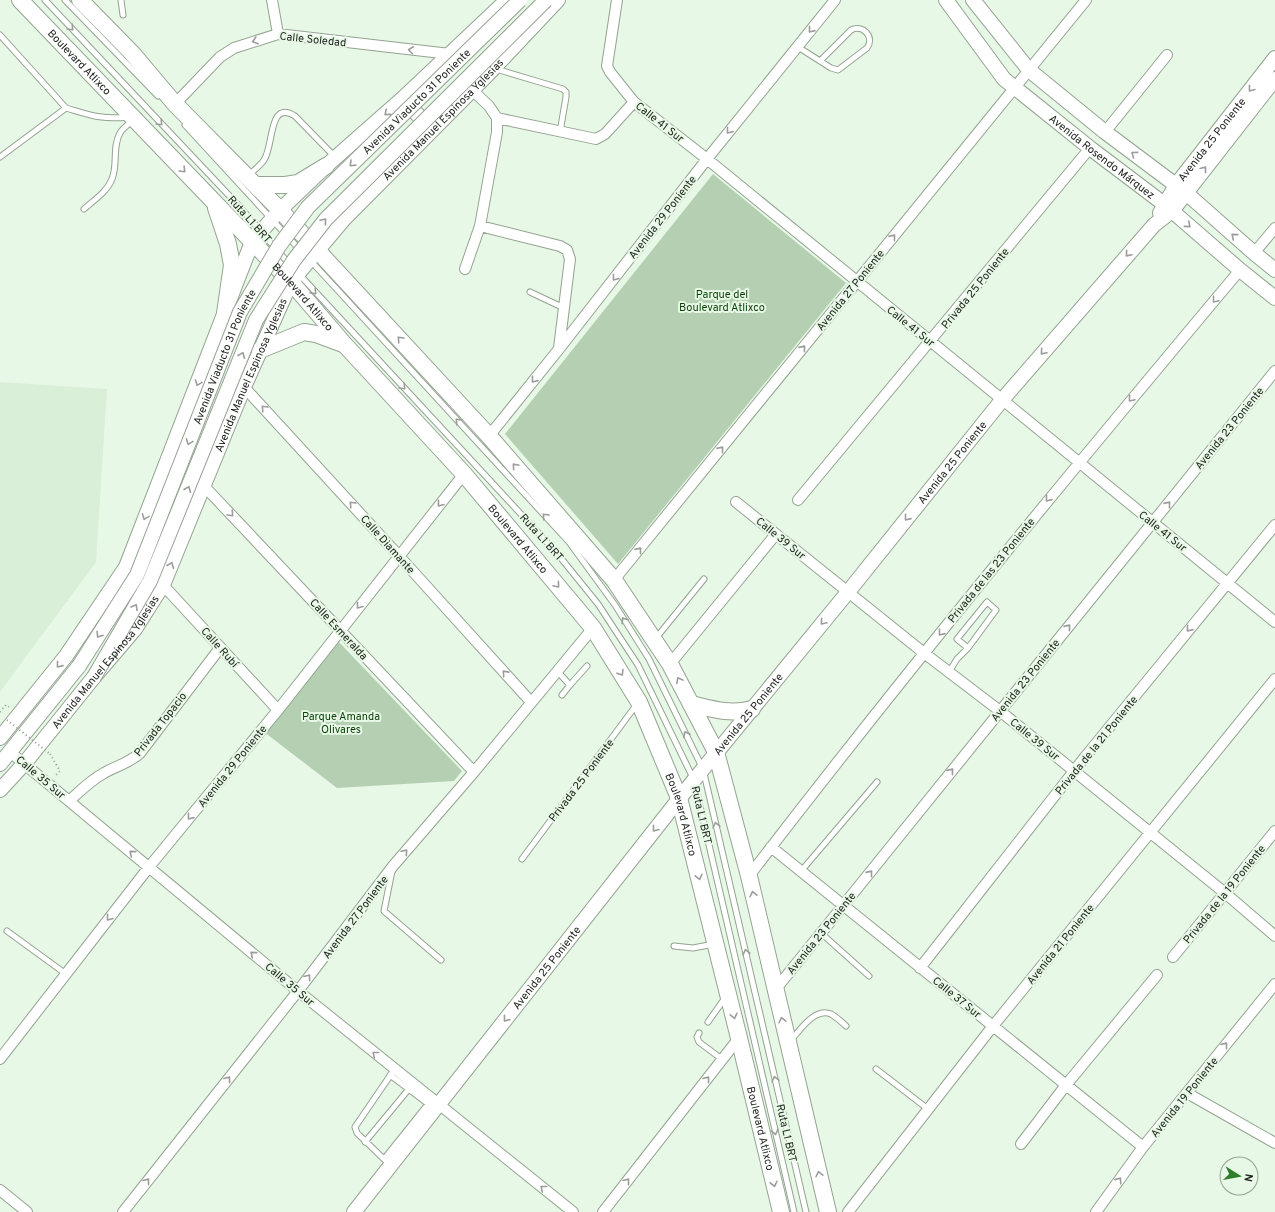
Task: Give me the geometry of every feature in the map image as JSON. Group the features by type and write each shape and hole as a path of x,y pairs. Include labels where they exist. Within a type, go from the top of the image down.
{"main road":[{"name":"Boulevard Atlixco","path":"20,0 214,202 257,237 294,278 345,345 464,474 593,628 639,702 679,798 716,943 781,1212"},
{"path":"80,0 132,53 169,103 252,181 276,215 489,436 614,580 670,664 716,752 749,876 828,1212"},
{"path":"0,738 66,656 126,567 225,313 257,237 276,215 330,162 402,99 507,0"},
{"name":"Avenida Viaducto 31 Poniente","path":"0,764 79,666 137,575 240,312 279,246 308,207 520,0"},
{"name":"Avenida Viaducto 31 Poniente","path":"94,677 150,581 256,320 294,260 326,219 546,0"},
{"name":"Avenida Manuel Espinosa Yglesias","path":"0,790 24,764 135,628 163,585 244,387 294,278 344,218 471,89 493,69 558,0"},
{"name":"Avenida Rosendo Márquez","path":"946,0 1004,79 1168,208 1275,298"},
{"name":"Avenida Rosendo Márquez","path":"973,0 1029,70 1105,132 1180,188 1275,270"},
{"name":"Avenida 25 Poniente","path":"354,1212 387,1162 716,752 848,592 1002,400 1168,208 1180,188 1275,58"},
{"name":"Avenida 25 Poniente","path":"1180,188 1275,79"},
{"path":"402,99 432,129"},
{"path":"252,181 285,185 298,183 330,162"},
{"path":"214,202 228,244 232,265 225,313"},
{"path":"260,350 304,332 316,334 345,345"},
{"path":"208,357 244,387"},
{"path":"691,704 720,711 741,712 752,709"}],"street":[{"path":"272,0 278,34"},
{"name":"Calle 41 Sur","path":"617,0 607,66 610,72 634,102 707,159 1275,622"},
{"name":"Avenida 29 Poniente","path":"489,436 559,349 707,159 835,0"},
{"name":"Avenida 27 Poniente","path":"614,580 1086,0"},
{"name":"Calle Soledad","path":"169,103 220,57 234,48 278,34 450,54"},
{"path":"1105,132 1167,55"},
{"path":"465,269 480,226 497,132 497,118 489,106 471,89"},
{"path":"497,118 590,139 596,139 601,138 634,102"},
{"name":"Privada 25 Poniente","path":"798,500 1090,148"},
{"path":"480,226 560,246 567,250 570,259 559,349"},
{"path":"1254,253 1275,228"},
{"name":"Privada de las 23 Poniente","path":"749,876 924,653 1078,462 1240,270"},
{"name":"Avenida 23 Poniente","path":"775,990 1275,371"},
{"name":"Calle Diamante","path":"244,387 531,702"},
{"name":"Avenida 29 Poniente","path":"0,1059 149,867 278,710 464,474"},
{"name":"Calle Esmeralda","path":"204,486 474,772"},
{"name":"Calle 39 Sur","path":"736,502 924,653 1000,711 1225,893 1275,936"},
{"name":"Privada de la 21 Poniente","path":"920,968 1074,771 1275,525"},
{"path":"670,664 776,534"},
{"name":"Calle Rubí","path":"163,585 278,710"},
{"name":"Avenida 27 Poniente","path":"123,1212 298,991 393,866 474,772 593,628"},
{"name":"Privada Topacio","path":"69,801 95,778 131,761 140,753 220,648"},
{"name":"Avenida 21 Poniente","path":"848,1212 993,1026 1275,679"},
{"name":"Calle 35 Sur","path":"10,752 298,991 392,1072 573,1212"},
{"name":"Privada de la 19 Poniente","path":"1174,957 1275,831"},
{"name":"Calle 37 Sur","path":"772,847 1143,1147"},
{"path":"1021,1144 1066,1085 1157,975"},
{"name":"Avenida 19 Poniente","path":"1101,1210 1143,1147 1275,984"},
{"path":"603,1212 739,1038"},
{"path":"1186,1093 1275,1143"},
{"path":"0,1190 27,1212"}],"lane":[{"name":"Ruta L1 BRT","path":"45,0 239,206 257,237"},
{"path":"65,0 169,103"},
{"path":"121,0 124,15"},
{"path":"798,47 834,70 841,68 867,48 870,44 870,39 868,35 860,28 851,30 820,61"},
{"path":"0,35 66,108 97,117 111,119 132,118"},
{"path":"493,69 563,88 566,92 566,97 560,132"},
{"path":"0,157 66,108"},
{"path":"252,181 268,152 277,116 282,112 288,112 295,116 330,162"},
{"path":"84,209 106,190 112,180 115,170 116,146 120,133 132,118"},
{"name":"Ruta L1 BRT","path":"180,119 276,215"},
{"name":"Ruta L1 BRT","path":"314,255 569,542 615,606 649,659 703,769 806,1212"},
{"name":"Ruta L1 BRT","path":"294,278 556,552 598,604 638,666 694,780 794,1212"},
{"path":"530,292 564,308"},
{"path":"654,640 704,579"},
{"path":"949,672 957,659 968,648 996,610 987,602 957,639 968,648"},
{"path":"562,695 587,666"},
{"path":"557,671 570,685"},
{"name":"Privada 25 Poniente","path":"522,859 639,702"},
{"path":"802,870 877,782"},
{"path":"393,866 384,911 441,960"},
{"path":"7,931 66,974"},
{"path":"821,933 869,976"},
{"path":"674,946 693,948 716,943"},
{"path":"708,1022 728,994"},
{"path":"788,1044 804,1026 815,1016 822,1013 831,1014 846,1026"},
{"path":"699,1033 697,1037 699,1042 722,1060"},
{"path":"876,1069 928,1110"},
{"path":"387,1162 365,1142 357,1133 355,1127 392,1072"},
{"path":"365,1142 411,1087"}],"path":[{"path":"6,720 50,754 60,771 49,784"}],"shaded area":[{"path":"0,382 107,389 96,562 0,692"}],"green space":[{"name":"Parque del Boulevard Atlixco","path":"713,174 846,283 618,564 505,434"},
{"name":"Parque Amanda Olivares","path":"336,639 462,771 454,781 337,788 264,732"}]}
